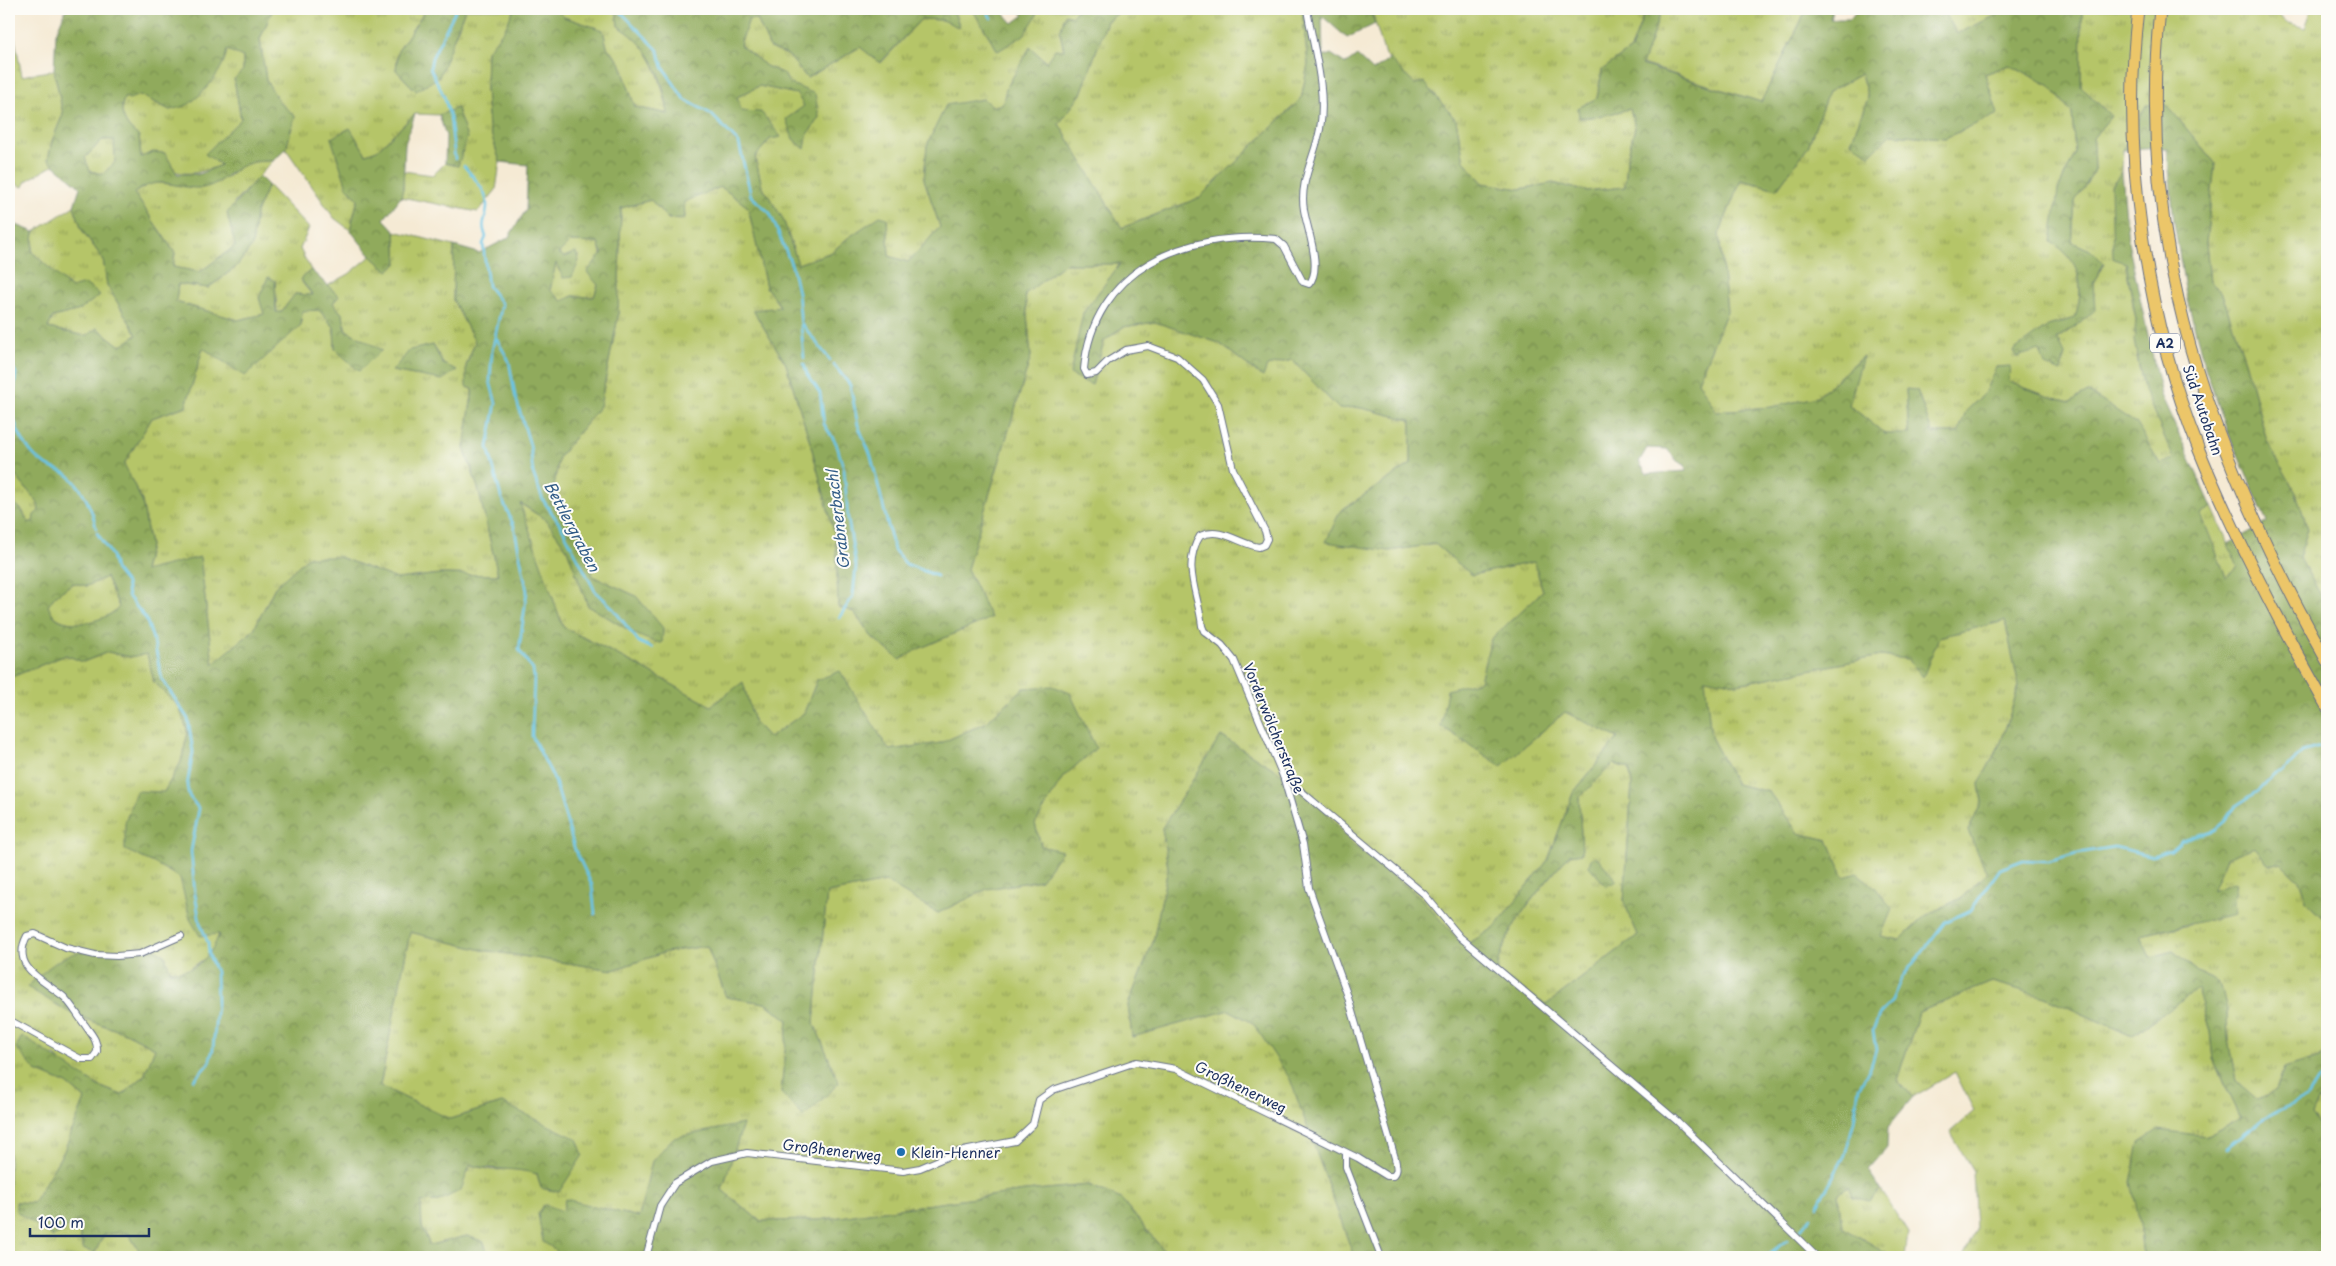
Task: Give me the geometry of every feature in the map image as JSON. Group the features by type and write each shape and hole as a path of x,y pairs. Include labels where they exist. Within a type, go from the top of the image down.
{"highway":[{"name":"Süd Autobahn","path":"2138,9 2134,69 2134,137 2143,230 2152,287 2165,342 2199,449 2238,537 2327,707"},
{"name":"Süd Autobahn","path":"2160,9 2155,83 2157,147 2164,230 2185,333 2219,438 2257,527 2327,661"}],"street":[{"name":"Vorderwölcherstraße","path":"1307,9 1320,87 1322,111 1320,129 1304,181 1302,198 1315,261 1313,280 1310,284 1303,282 1284,246 1276,239 1232,237 1200,242 1171,252 1130,276 1103,306 1096,321 1084,369 1087,375 1093,374 1118,354 1134,347 1148,346 1177,357 1204,380 1218,404 1233,469 1265,531 1266,539 1264,544 1259,547 1223,534 1210,533 1200,536 1192,556 1192,582 1204,631 1222,645 1234,660 1283,776 1303,844 1309,888 1347,994 1398,1170 1393,1176 1387,1176 1346,1153"},
{"path":"1283,776 1424,894 1460,938 1677,1121 1818,1257"},
{"path":"9,1020 75,1056 92,1058 97,1052 95,1039 65,998 38,978 26,966 22,950 27,936 35,934 66,948 95,955 117,956 140,954 181,936"},
{"name":"Großhenerweg","path":"646,1257 660,1206 675,1183 712,1160 748,1152 903,1171 920,1168 958,1152 1015,1141 1033,1124 1039,1100 1053,1090 1136,1062 1176,1069 1346,1153"},
{"path":"1346,1153 1346,1166 1380,1257"}],"green space":[{"path":"66,9 273,9 260,39 266,80 280,103 295,116 286,149 273,161 246,164 207,187 191,188 160,183 144,187 134,193 175,253 173,267 200,272 235,246 227,213 259,176 268,185 256,213 252,246 236,267 208,288 178,284 176,302 238,320 264,314 259,298 268,277 275,281 276,312 281,312 295,294 313,295 300,279 311,270 339,296 333,303 343,315 346,330 382,350 359,371 335,349 334,327 319,310 302,311 301,325 245,376 203,348 186,406 152,418 124,464 142,501 150,546 144,571 200,557 213,664 253,631 275,587 308,557 339,557 397,579 440,574 498,575 478,488 464,448 473,389 466,387 466,366 475,342 453,300 454,246 479,253 508,238 526,210 528,165 500,162 489,127 486,89 487,51 504,30 514,9 556,9 564,17 603,30 607,47 620,62 635,107 668,114 663,87 654,63 639,43 618,26 616,9 953,9 960,28 943,20 921,19 880,63 860,47 807,78 788,55 770,48 757,19 749,19 740,45 766,66 784,74 789,83 815,94 819,117 807,136 805,149 793,139 786,119 804,106 797,94 759,86 737,97 741,111 761,112 781,137 770,139 755,157 762,186 783,219 798,264 832,252 849,237 880,216 887,218 889,256 908,262 940,227 924,179 927,145 946,105 983,99 994,107 1003,103 1006,89 1030,47 1046,62 1055,49 1064,50 1060,32 1065,14 1072,16 1078,9 1124,9 1107,21 1081,94 1059,124 1122,228 1199,198 1301,99 1308,64 1302,9 1371,9 1375,24 1347,38 1322,16 1323,57 1331,54 1346,64 1357,56 1373,71 1390,59 1414,84 1424,82 1456,120 1464,161 1483,183 1520,189 1553,183 1586,191 1625,187 1627,159 1635,127 1630,109 1601,116 1579,118 1578,108 1597,98 1602,70 1631,49 1646,9 1662,9 1642,65 1761,102 1807,9 1832,9 1830,19 1850,19 1858,9 1943,9 1957,34 2003,12 2019,9 2084,9 2082,12 2081,87 2111,116 2093,138 2094,172 2075,201 2072,242 2090,250 2104,263 2093,283 2095,310 2078,325 2057,338 2065,354 2061,372 2045,365 2040,350 2016,357 2013,351 2048,326 2075,318 2078,307 2080,285 2074,265 2061,249 2051,242 2058,190 2075,154 2072,113 2049,85 2009,65 1985,74 1998,114 1945,138 1891,134 1870,155 1851,142 1868,98 1861,74 1828,92 1808,147 1777,189 1741,180 1719,234 1727,311 1698,381 1716,411 1772,407 1817,397 1863,356 1849,405 1885,434 1909,434 1906,389 1917,390 1932,433 1958,433 1966,411 1984,394 1996,367 2010,366 2009,382 2047,396 2070,402 2088,392 2137,424 2160,464 2174,459 2144,390 2134,341 2136,320 2126,263 2113,259 2111,185 2122,172 2128,242 2161,395 2212,507 2201,514 2226,577 2238,567 2228,544 2267,522 2227,430 2205,367 2186,295 2174,222 2167,148 2123,150 2146,105 2166,104 2215,163 2206,243 2210,282 2221,291 2245,361 2267,441 2296,493 2308,529 2299,557 2327,606 2327,922 2307,903 2299,880 2281,863 2269,866 2255,847 2226,858 2212,891 2236,882 2233,901 2235,914 2140,935 2150,957 2173,951 2198,972 2221,985 2227,1010 2228,1040 2236,1081 2258,1100 2276,1091 2284,1068 2320,1057 2327,1052 2327,1113 2318,1099 2311,1115 2327,1134 2327,1257 2144,1257 2141,1229 2131,1182 2139,1142 2158,1130 2206,1136 2241,1118 2213,1060 2210,1031 2197,989 2132,1036 2045,997 1992,982 1919,1012 1897,1080 1913,1097 1888,1127 1887,1148 1868,1170 1881,1190 1870,1201 1852,1197 1848,1187 1838,1194 1842,1227 1887,1253 1890,1257 1354,1257 1290,1079 1253,1023 1229,1010 1132,1037 1128,1005 1153,942 1168,868 1162,828 1221,736 1308,790 1354,846 1419,896 1464,946 1494,928 1548,860 1573,793 1618,738 1565,712 1501,766 1441,726 1447,690 1480,681 1491,639 1543,591 1534,562 1472,575 1435,544 1389,551 1326,542 1340,511 1411,464 1411,420 1357,407 1339,409 1292,360 1267,366 1263,377 1219,343 1155,322 1123,327 1104,341 1092,385 1070,374 1083,313 1120,264 1064,264 1025,294 1031,356 967,569 991,618 916,650 900,660 872,637 854,612 838,607 836,539 810,442 786,364 753,310 781,307 766,287 748,207 721,187 684,202 685,218 668,219 651,200 621,208 618,317 600,406 559,457 551,504 580,533 593,576 636,596 663,628 662,643 634,633 588,606 567,549 546,520 520,503 563,627 711,706 743,682 754,722 769,738 804,713 817,680 840,671 889,750 941,743 985,723 1024,688 1053,686 1070,693 1096,748 1063,777 1035,824 1041,846 1062,851 1041,880 987,889 938,913 886,882 827,893 814,1023 839,1083 804,1117 781,1093 788,1020 765,1003 726,997 707,946 666,952 613,970 482,950 410,932 380,1086 450,1119 502,1103 577,1139 583,1155 559,1192 541,1188 537,1174 520,1170 470,1165 461,1190 439,1201 421,1202 422,1227 430,1245 467,1236 484,1242 488,1257 143,1257 128,1233 104,1234 95,1253 83,1249 77,1221 53,1237 16,1211 16,1202 33,1203 64,1151 85,1099 67,1084 36,1071 16,1048 22,1036 98,1086 122,1095 144,1076 155,1048 128,1034 72,1014 27,987 58,961 73,954 83,952 129,951 150,946 165,955 170,971 188,969 201,962 207,956 212,950 219,934 200,936 190,919 180,878 156,864 125,850 125,823 136,791 164,792 181,762 188,732 179,707 154,682 147,654 130,657 108,652 83,662 66,655 9,678 9,499 22,510 28,522 33,522 34,515 39,511 38,503 15,475 9,481 9,222 34,232 32,252 71,288 85,284 100,295 80,310 53,317 48,328 86,336 97,328 120,346 137,335 107,285 103,259 82,230 74,206 80,187 48,160 52,141 63,114 54,70 56,33","holes":["227,50 243,57 243,70 234,79 241,119 205,154 221,165 200,174 177,174 165,153 153,152 141,157 139,136 130,129 122,114 125,97 129,99 140,95 170,110 185,106 208,86 225,58","102,140 114,140 115,162 103,174 90,171 85,158","570,242 598,243 602,253 587,272 598,285 594,297 573,296 562,301 550,290 556,263 563,278 572,277 579,261 576,252 564,257 559,253","1647,448 1667,449 1677,461 1685,465 1686,471 1647,474 1639,462","106,577 119,607 107,616 90,622 73,623 58,619 53,615 48,606 55,596 73,583 87,586","2005,621 2019,686 2001,742 1979,784 1982,802 1968,831 1987,873 1961,898 1925,916 1900,940 1881,936 1892,909 1875,887 1857,873 1844,877 1828,840 1798,833 1769,792 1736,784 1711,737 1705,678 1737,684 1880,656 1908,659 1923,677 1939,637","1613,764 1629,768 1632,783 1624,902 1638,935 1546,1005 1497,972 1501,955 1515,924 1535,895 1569,855 1582,853 1579,798"]},
{"path":"273,9 426,9 398,51 396,70 416,91 456,34 465,9 514,9 505,30 487,51 486,89 489,127 500,162 496,190 478,212 401,197 403,171 433,175 445,163 458,166 457,108 439,115 415,114 377,150 366,154 350,129 347,187 358,199 350,230 334,218 286,149 295,116 280,103 266,80 260,39"},
{"path":"426,9 465,9 439,77 416,91 396,70 398,51"},
{"path":"556,9 616,9 618,26 631,34 648,53 654,64 669,114 635,107 620,62 607,47 603,30 564,17"},
{"path":"953,9 972,9 998,51 1037,15 1035,9 1078,9 1072,16 1066,14 1060,32 1064,51 1047,62 1030,48 1006,89 1003,103 994,107 983,99 946,106 927,145 924,179 940,227 908,262 889,256 887,218 849,237 832,252 798,264 783,219 762,186 755,157 770,139 780,137 741,111 737,97 759,86 797,94 804,106 793,139 805,148 807,136 819,117 789,83 784,74 766,66 740,45 749,19 757,19 770,48 788,55 807,78 860,47 881,63 921,19 943,20 960,27"},
{"path":"972,9 1000,9 1013,23 1024,15 1017,9 1035,9 1037,15 1024,35 998,51"},
{"path":"1124,9 1302,9 1308,64 1301,99 1199,198 1121,228 1059,124 1081,94 1107,21"},
{"path":"1371,9 1646,9 1631,49 1602,70 1597,98 1578,108 1580,118 1601,116 1630,108 1635,127 1627,159 1625,187 1586,191 1553,183 1520,189 1483,183 1464,161 1456,120 1424,83 1414,84 1385,55"},
{"path":"1662,9 1807,9 1761,102 1642,64"},
{"path":"1943,9 2019,9 2003,12 1957,34"},
{"path":"2084,9 2274,9 2285,22 2305,28 2312,9 2327,9 2327,606 2299,557 2308,529 2296,493 2267,441 2245,361 2221,291 2210,282 2206,243 2215,163 2166,104 2123,150 2122,172 2111,185 2136,320 2135,339 2141,375 2146,392 2175,459 2160,464 2136,424 2088,392 2070,402 2047,396 2009,382 2010,367 1996,367 1984,394 1966,411 1959,433 1932,433 1917,390 1906,390 1909,435 1885,434 1849,405 1862,357 1817,397 1772,407 1716,411 1698,381 1727,311 1719,234 1741,180 1777,189 1808,147 1828,92 1861,74 1868,98 1851,142 1891,134 1945,138 1997,114 1985,74 2009,65 2049,85 2072,113 2075,154 2058,190 2065,250 2076,265 2080,287 2079,307 2075,318 2048,326 2016,357 2038,349 2058,338 2094,310 2093,283 2104,264 2090,250 2072,242 2075,201 2094,172 2093,138 2111,116 2081,87 2082,12"},
{"path":"14,34 22,76 54,70 63,114 52,141 48,160 54,165 26,181 23,187 9,184 9,35"},
{"path":"227,49 243,57 243,70 234,79 241,119 206,154 221,165 198,172 180,173 141,157 139,136 130,129 122,114 125,97 140,95 170,110 181,106 206,87"},
{"path":"457,108 467,138 458,166 445,163 446,136 439,115"},
{"path":"415,114 405,144 401,197 384,219 395,231 397,264 388,271 371,256 350,230 358,199 347,187 331,138 350,128 366,154 377,150"},
{"path":"115,139 115,162 103,174 90,171 85,158 102,140"},
{"path":"256,161 273,161 234,203 235,246 200,272 173,267 175,253 134,193 152,182 203,188 227,177 241,166"},
{"path":"268,185 309,228 300,249 311,270 300,280 313,296 296,294 281,312 277,313 275,281 265,314 238,320 176,302 178,284 208,288 236,267 252,246 256,213"},
{"path":"721,187 748,207 766,287 781,308 753,310 786,364 810,442 836,539 838,607 854,612 872,637 900,660 916,650 991,618 967,569 1031,356 1025,294 1064,264 1120,264 1083,313 1092,385 1104,341 1123,327 1155,322 1219,343 1263,377 1266,366 1292,360 1339,409 1357,407 1411,420 1411,464 1340,511 1389,551 1435,544 1472,575 1534,562 1543,591 1491,639 1480,681 1501,766 1565,712 1618,738 1573,793 1548,860 1494,928 1464,947 1419,896 1354,846 1308,790 1221,736 1162,828 1168,868 1153,942 1128,1005 1132,1037 1229,1010 1253,1023 1290,1078 1354,1257 1169,1257 1121,1199 1089,1185 1025,1191 819,1220 760,1221 722,1190 743,1124 652,1161 639,1217 565,1200 557,1257 488,1257 484,1242 467,1236 430,1245 422,1227 420,1201 439,1201 470,1165 492,1170 519,1168 537,1174 541,1188 559,1192 502,1103 450,1119 380,1086 410,932 482,950 613,970 666,952 707,946 726,997 765,1003 788,1020 781,1093 839,1083 814,1023 827,893 886,882 938,913 987,889 1041,880 1041,846 1035,824 1063,777 1096,748 1024,688 985,723 941,743 889,750 817,680 804,713 769,738 754,722 743,683 711,706 563,627 519,503 546,520 567,549 588,606 645,638 662,642 636,596 593,576 580,533 551,504 559,457 600,406 618,317 621,208 651,200 668,219 685,217 683,202"},
{"path":"74,206 82,230 103,259 107,285 137,335 120,346 97,328 86,336 48,328 53,317 80,310 89,302 51,272 32,252 34,232"},
{"path":"395,231 454,246 453,300 475,342 466,366 473,389 464,448 478,488 498,575 440,574 397,579 339,557 275,587 253,631 213,665 200,558 144,571 150,546 142,501 124,464 152,418 186,406 203,348 291,333 301,325 302,311 319,310 334,327 335,349 381,350 346,330 343,315 333,303 339,296 327,286 349,274 371,256 388,270 397,264","holes":["434,345 443,364 456,370 414,375 393,371"]},
{"path":"570,242 598,243 601,256 601,270 594,297 573,296 562,301 550,291 556,262 564,257 558,253"},
{"path":"433,345 443,364 457,370 442,380 392,371 410,350"},
{"path":"15,475 38,503 39,511 33,523 28,522 22,510 9,499 9,480"},
{"path":"2212,507 2239,567 2226,577 2200,514"},
{"path":"106,576 119,607 107,616 90,622 72,623 57,618 47,606 55,596 73,583 87,586"},
{"path":"2005,621 2019,686 2001,742 1979,784 1982,802 1968,831 1987,872 1961,898 1925,916 1900,940 1880,936 1844,878 1828,840 1798,833 1769,792 1736,784 1711,737 1704,677 1737,684 1880,656 1908,659 1939,637"},
{"path":"108,652 130,657 147,654 154,682 179,707 188,732 181,762 164,792 156,864 181,878 190,919 220,933 213,952 185,972 170,971 150,946 139,950 96,950 64,957 71,1014 128,1034 155,1048 144,1076 122,1095 86,1079 54,1055 36,1071 67,1084 85,1099 64,1151 33,1203 16,1202 77,1221 83,1249 95,1253 104,1234 128,1233 143,1257 9,1257 9,678 66,655 83,662"},
{"path":"1613,764 1629,768 1632,783 1624,902 1638,935 1546,1005 1497,972 1501,955 1515,924 1535,895 1569,855 1582,853 1579,798"},
{"path":"2255,846 2269,866 2281,863 2299,880 2307,903 2327,922 2327,1052 2320,1057 2284,1068 2276,1091 2258,1101 2236,1081 2228,1040 2227,1010 2211,978 2198,972 2173,951 2150,957 2139,935 2190,925 2211,891 2226,858"},
{"path":"1597,857 1617,881 1606,886 1589,866 1591,858"},
{"path":"1992,982 2045,997 2132,1036 2197,988 2210,1031 2213,1060 2241,1118 2206,1136 2158,1131 2141,1229 2144,1257 1963,1257 1976,1230 1973,1171 1950,1132 1974,1111 1955,1072 1913,1097 1897,1080 1919,1012"},
{"path":"2318,1099 2327,1113 2327,1134 2311,1115"},
{"path":"743,1124 722,1190 760,1221 819,1220 1025,1191 1089,1185 1121,1199 1169,1257 557,1257 556,1250 543,1242 538,1214 544,1205 563,1211 565,1199 639,1217 652,1161 673,1138"},
{"path":"1848,1187 1870,1201 1881,1190 1908,1233 1905,1257 1890,1257 1887,1253 1842,1227 1838,1194"}],"waterway":[{"path":"455,159 450,117 444,96 430,68 432,58 456,9"},
{"name":"Grabnerbachl","path":"618,9 658,50 663,67 684,99 711,114 739,143 751,196 770,213 792,266 798,293 804,358"},
{"path":"986,9 991,18"},
{"path":"464,166 479,185 487,201 483,224 486,237 483,244 488,286 502,304 492,351 490,381 496,403 488,447 501,497 514,526 527,591 519,650 533,670 532,736 555,781 575,850 592,885 595,914"},
{"path":"802,324 830,360"},
{"name":"Bettlergraben","path":"495,336 509,361 515,395 530,445 533,473 543,500 561,526 595,591 611,606 639,642 652,648"},
{"path":"9,360 16,373 13,401"},
{"name":"Grabnerbachl","path":"804,364 807,374 820,393 824,424 836,443 844,469 848,519 856,566 853,596 839,618"},
{"path":"834,365 850,385 858,425 871,456 894,550 906,564 937,576"},
{"path":"12,411 20,435 36,457 50,467 68,475 79,487 90,507 96,528"},
{"path":"97,533 112,556 115,569 126,583 128,596 146,619 154,642 162,679 188,719 193,752 187,786 189,796 199,809 191,851 195,894 200,923 216,972 217,1003 213,1049 209,1063 194,1080"},
{"path":"1817,1206 1845,1155 1854,1121 1859,1087 1871,1066 1876,1050 1873,1031 1879,1015 1891,1002 1901,979 1945,922 1971,910 2000,869 2023,860 2048,861 2078,853 2115,847 2152,856 2171,850 2182,840 2214,830 2225,821 2234,807 2260,790 2275,774 2284,772 2302,752 2327,745"},
{"path":"2226,1148 2263,1119 2308,1096 2318,1080 2327,1077"},
{"path":"1801,1229 1811,1217"},
{"path":"1765,1257 1787,1240"}],"place":[{"name":"Klein-Henner","path":"901,1152"}]}
